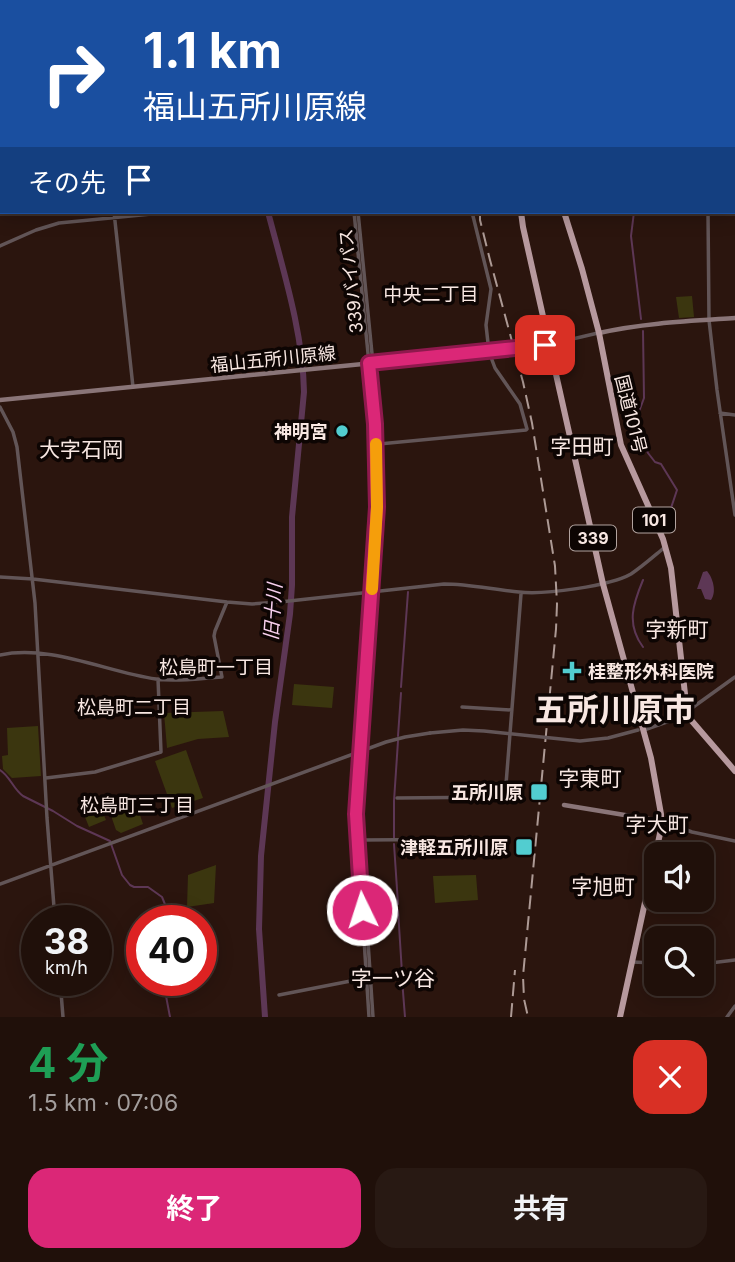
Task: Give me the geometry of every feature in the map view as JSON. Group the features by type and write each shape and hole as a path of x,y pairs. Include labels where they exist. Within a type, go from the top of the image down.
{"highway":[{"name":"339","path":"521,214 603,584 655,779 662,821 620,1017"},
{"name":"国道101号","path":"565,214 599,333 621,445 666,547 671,568 687,712"},
{"path":"687,712 735,771"}],"main road":[{"path":"599,333 735,318"},
{"name":"福山五所川原線","path":"0,400 549,344"},
{"path":"564,805 662,821"}],"street":[{"path":"114,214 133,387"},
{"path":"0,246 49,225 153,214"},
{"path":"356,214 378,444 381,508 363,750 360,840 371,1017"},
{"path":"378,444 527,429 520,404 494,365 489,352 486,325 491,289 472,214"},
{"path":"708,214 709,320 735,515"},
{"path":"549,344 599,333"},
{"path":"0,407 13,432 17,447 33,579 54,905"},
{"path":"720,413 735,415"},
{"path":"0,577 251,604 444,584 464,584 521,593 614,582 631,574 666,547"},
{"path":"397,798 505,797 521,593"},
{"path":"0,655 39,652 158,679 222,677 215,631 227,602"},
{"path":"0,884 395,739 463,730 580,741 608,738 668,722 687,712 735,677"},
{"path":"46,778 95,772 161,752 158,679"},
{"path":"461,708 512,710"},
{"path":"662,821 692,832 735,841"},
{"path":"360,840 499,838"},
{"path":"714,963 735,960"},
{"path":"632,962 644,962"},
{"path":"279,995 368,978 406,976"},
{"path":"61,996 63,1017"},
{"path":"727,1017 735,1006"}],"shaded area":[{"path":"692,296 694,317 679,318 676,297"},
{"path":"707,571 714,585 711,600 705,599 701,589 697,589 703,572"},
{"path":"294,684 334,687 332,708 292,705"},
{"path":"223,711 229,737 198,739 167,748 164,713"},
{"path":"38,726 41,776 12,778 3,769 2,756 8,755 7,728"},
{"path":"186,750 203,798 172,808 155,761"},
{"path":"97,800 106,820 89,827 81,807"},
{"path":"135,800 143,824 121,833 116,830 109,810"},
{"path":"216,865 214,903 187,905 188,875"},
{"path":"476,875 478,900 435,903 433,876"}],"waterway":[{"name":"旧十川","path":"265,1017 259,929 261,856 290,614 292,517 304,392 296,324 269,214"},
{"path":"634,214 631,236 641,319"},
{"path":"634,425 644,398 643,331"},
{"path":"635,430 639,432 648,453 655,462 661,464 677,490 662,528"},
{"path":"643,580 636,597 633,622 643,647"},
{"path":"401,687 408,592"},
{"path":"398,736 401,693"},
{"path":"394,838 398,741"},
{"path":"0,770 23,796 110,841 122,875 130,885 148,887 162,897 165,905"},
{"path":"394,844 398,904"},
{"path":"398,910 402,973"},
{"path":"402,979 405,1017"},
{"path":"166,996 170,1017"}],"railway":[{"path":"480,214 532,423 555,566 556,629 523,976 528,1017"},
{"path":"511,1017 515,970"}],"slow traffic":[{"path":"372,589 377,507 376,444"}],"place":[{"name":"神明宮","path":"342,431"},
{"name":"桂整形外科医院","path":"572,671"},
{"name":"五所川原","path":"539,792"},
{"name":"津軽五所川原","path":"524,847"}],"district":[{"name":"中央二丁目","path":"431,294"},
{"name":"字田町","path":"582,446"},
{"name":"大字石岡","path":"81,449"},
{"name":"字新町","path":"677,629"},
{"name":"松島町一丁目","path":"216,667"},
{"name":"松島町二丁目","path":"134,707"},
{"name":"五所川原市","path":"615,709"},
{"name":"字東町","path":"590,778"},
{"name":"松島町三丁目","path":"137,805"},
{"name":"字大町","path":"657,824"},
{"name":"字旭町","path":"603,886"},
{"name":"字一ツ谷","path":"393,978"}],"route":[{"path":"362,910 356,814 377,507 375,424 369,363 545,345"}]}
